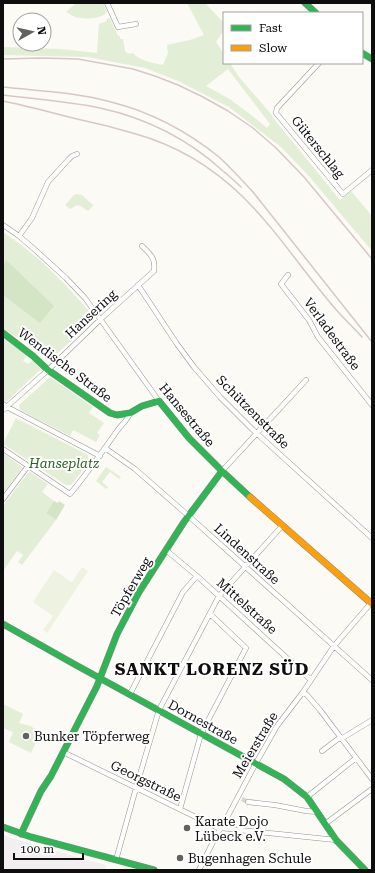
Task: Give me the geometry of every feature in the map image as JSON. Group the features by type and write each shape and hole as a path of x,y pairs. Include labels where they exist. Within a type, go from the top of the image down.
{"main road":[{"path":"305,3 315,12"},
{"path":"363,54 372,59"},
{"name":"Wendische Straße","path":"3,333 33,356 48,370 110,413 117,415 130,413 142,406 159,401"},
{"name":"Hansestraße","path":"159,401 189,438 222,471 282,526 372,603"},
{"name":"Töpferweg","path":"21,834 97,686 115,639 148,578 189,516 222,471"},
{"name":"Dornestraße","path":"3,624 284,779 307,797 336,840 365,870"},
{"path":"3,827 21,834 154,870"}],"street":[{"path":"107,3 118,27 136,24"},
{"name":"Güterschlag","path":"318,64 277,108 276,113 343,194 372,170"},
{"path":"19,236 32,218 48,182 72,156 77,154"},
{"name":"Hansestraße","path":"3,225 19,236 66,278 85,298 159,401"},
{"name":"Hansering","path":"4,407 48,370 154,270 155,262 153,258 142,246"},
{"name":"Verladestraße","path":"288,275 281,284 309,320 318,337 372,405"},
{"name":"Schützenstraße","path":"138,285 194,367 224,401 256,433 372,538"},
{"name":"Töpferweg","path":"222,471 306,380"},
{"path":"4,407 100,456"},
{"path":"3,449 70,494 100,456 122,424 129,417 130,413"},
{"path":"117,415 122,424"},
{"name":"Lindenstraße","path":"105,448 135,469 372,680"},
{"path":"3,499 28,466"},
{"path":"116,860 160,710 219,596 282,526"},
{"name":"Mittelstraße","path":"166,550 197,576 311,680"},
{"path":"130,694 183,592 197,576"},
{"name":"Meierstraße","path":"199,870 216,834 240,798 256,763 277,726 303,692 334,646 372,603"},
{"path":"180,809 201,734 246,648 210,614"},
{"path":"303,692 320,710 372,779"},
{"path":"322,751 338,738 341,739 372,720"},
{"name":"Georgstraße","path":"63,752 220,828 336,840"},
{"path":"307,797 356,758"},
{"path":"325,824 372,789"},
{"path":"248,802 275,804 317,812"}],"shaded area":[{"path":"3,835 106,865 105,870 3,870"}],"green space":[{"path":"76,3 103,3 107,12 96,18 75,17 66,12"},
{"path":"187,3 206,3 223,22 223,32 216,42 223,52 223,64 231,64 239,77 271,114 340,200 351,191 372,216 372,251 307,174 281,147 229,107 178,81 145,68 87,57 3,55 3,47 12,47 12,52 52,52 52,49 97,53 99,24 110,18 118,36 120,36 120,39 123,39 125,51 129,54 133,53 139,58 163,65 168,53 167,45 204,35","holes":["228,69 270,124 267,128 228,98 206,86"]},
{"path":"74,195 82,195 93,205 88,211 79,205 70,209 66,206"},
{"path":"3,232 40,260 93,316 94,320 50,360 48,360 21,337 17,338 3,328"},
{"path":"6,260 54,306 40,323 3,295 3,267"},
{"path":"3,338 27,355 23,361 28,364 33,360 41,369 6,402 3,399"},
{"path":"50,377 93,407 89,413 104,423 97,433 100,435 96,442 73,430 70,436 20,410 19,405"},
{"name":"Hanseplatz","path":"16,418 88,455 89,462 71,485 66,485 3,444"},
{"path":"3,453 22,468 3,494"},
{"path":"106,467 121,477 119,479 110,472 102,482 108,487 106,489 96,481"},
{"path":"30,472 48,484 42,492 54,501 46,513 56,520 22,565 18,562 23,555 17,551 3,571 3,506"},
{"path":"54,501 58,503 59,501 65,505 56,520 46,513"},
{"path":"82,567 88,571 47,633 43,630 53,616 33,602 54,570 71,582"},
{"path":"3,704 23,714 19,723 31,726 40,734 31,753 9,742 13,732 3,728"}],"tunnel":[{"path":"242,799 248,802"}],"railway":[{"path":"3,59 78,59 133,69 178,85 203,97 228,111 253,128 276,148 304,177 372,259"},
{"path":"3,87 71,94 126,106 155,117 195,139 219,157 253,192 372,342"},
{"path":"3,95 100,108 117,112 150,124 166,131 195,149 241,187"},
{"path":"3,101 106,126 151,139 179,151 206,167 230,185 266,222 333,306 362,337"}],"traffic: fast":[{"path":"305,3 315,12"},
{"path":"363,54 372,59"},
{"path":"3,333 33,356 48,370 110,413 117,415 130,413 142,406 159,401 189,438 250,497"},
{"path":"21,834 41,791 51,776 97,686 117,634 139,592 184,522 222,471"},
{"path":"3,624 284,779 307,797 336,840 365,870"},
{"path":"3,827 31,837 154,870"}],"traffic: slow":[{"path":"250,497 372,604"}],"place":[{"name":"Bunker Töpferweg","path":"26,736"},
{"name":"Karate Dojo Lübeck e.V.","path":"187,828"},
{"name":"Bugenhagen Schule","path":"180,858"}],"district":[{"name":"SANKT LORENZ SÜD","path":"212,669"}]}
